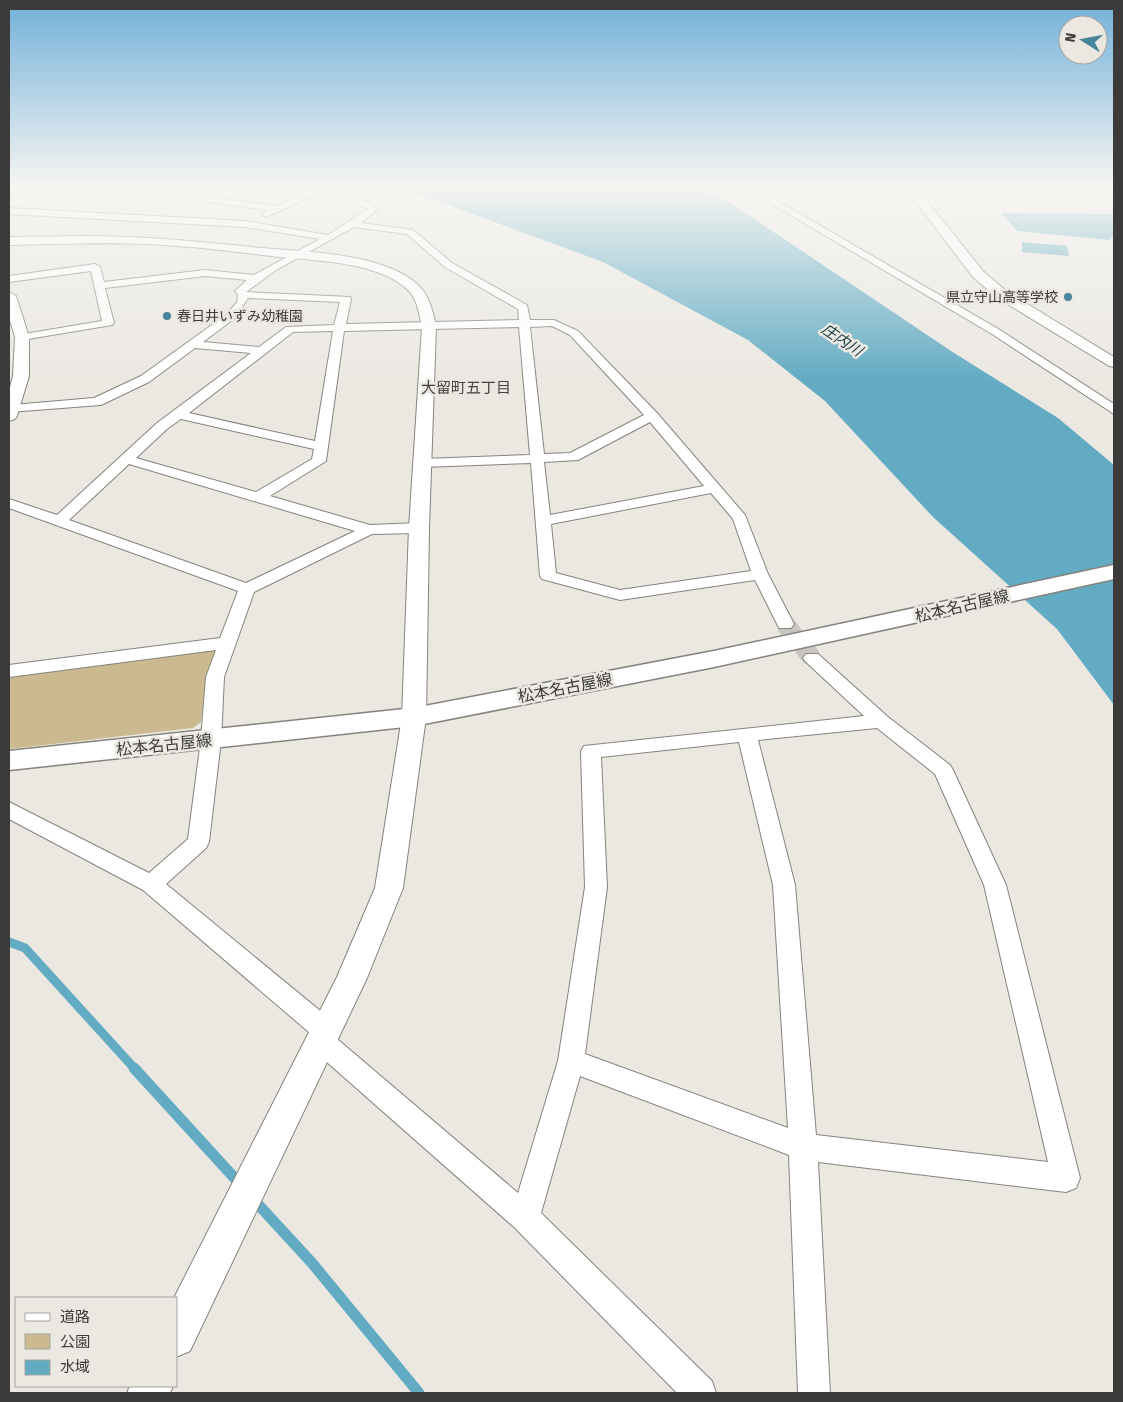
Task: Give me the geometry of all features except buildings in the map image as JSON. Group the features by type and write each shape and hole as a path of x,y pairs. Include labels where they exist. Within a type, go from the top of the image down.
{"main road":[{"name":"松本名古屋線","path":"9,761 414,716 714,659 1114,572"}],"street":[{"path":"178,1333 352,978 388,888 414,716 419,528 429,327 425,304 419,293 406,282 387,273 344,261 244,250"},
{"path":"9,296 11,311 22,337 10,413 97,402 145,379 193,344 231,316 242,302 243,295 240,291 255,278 304,250"},
{"path":"428,250 500,296 523,307 548,576 620,595 760,574"},
{"path":"856,250 996,332 1114,410"},
{"path":"959,250 978,274 1001,294 1114,363"},
{"path":"9,279 95,267 108,323 22,337"},
{"path":"99,286 205,273 255,278"},
{"path":"243,295 346,299 339,329 319,461 259,497"},
{"path":"59,521 162,426 179,415 290,329 300,327 339,329 554,323 574,333 652,416 740,518 760,574 785,624"},
{"path":"193,344 262,351"},
{"path":"179,415 320,446"},
{"path":"423,463 572,457 652,416"},
{"path":"126,459 369,530 419,528"},
{"path":"544,521 714,488"},
{"path":"9,503 247,589"},
{"path":"151,884 198,842 211,740 215,677 247,589 369,530"},
{"path":"9,671 226,643"},
{"path":"571,1061 803,1147 1066,1178 995,885 943,770 880,721 812,658"},
{"path":"525,1218 571,1061 596,887 591,751 880,721"},
{"path":"747,734 784,885 803,1147 814,1393"},
{"path":"9,810 151,884 324,1036 525,1218 700,1393"}],"green space":[{"path":"209,648 215,652 206,679 201,722 193,728 9,749 9,676"}],"water":[{"name":"庄内川","path":"572,250 801,250 951,351 1058,418 1114,465 1114,705 1057,629 933,517 825,401 748,340 603,262"},
{"path":"1022,250 1068,250 1069,256 1022,252"}],"waterway":[{"path":"9,942 25,948 135,1069"},
{"path":"134,1068 240,1184"},
{"path":"254,1200 312,1263 419,1393"}],"tunnel":[{"path":"785,624 812,658"}],"place":[{"name":"県立守山高等学校","path":"1068,297"},
{"name":"春日井いずみ幼稚園","path":"167,316"}],"district":[{"name":"大留町五丁目","path":"466,388"}]}
